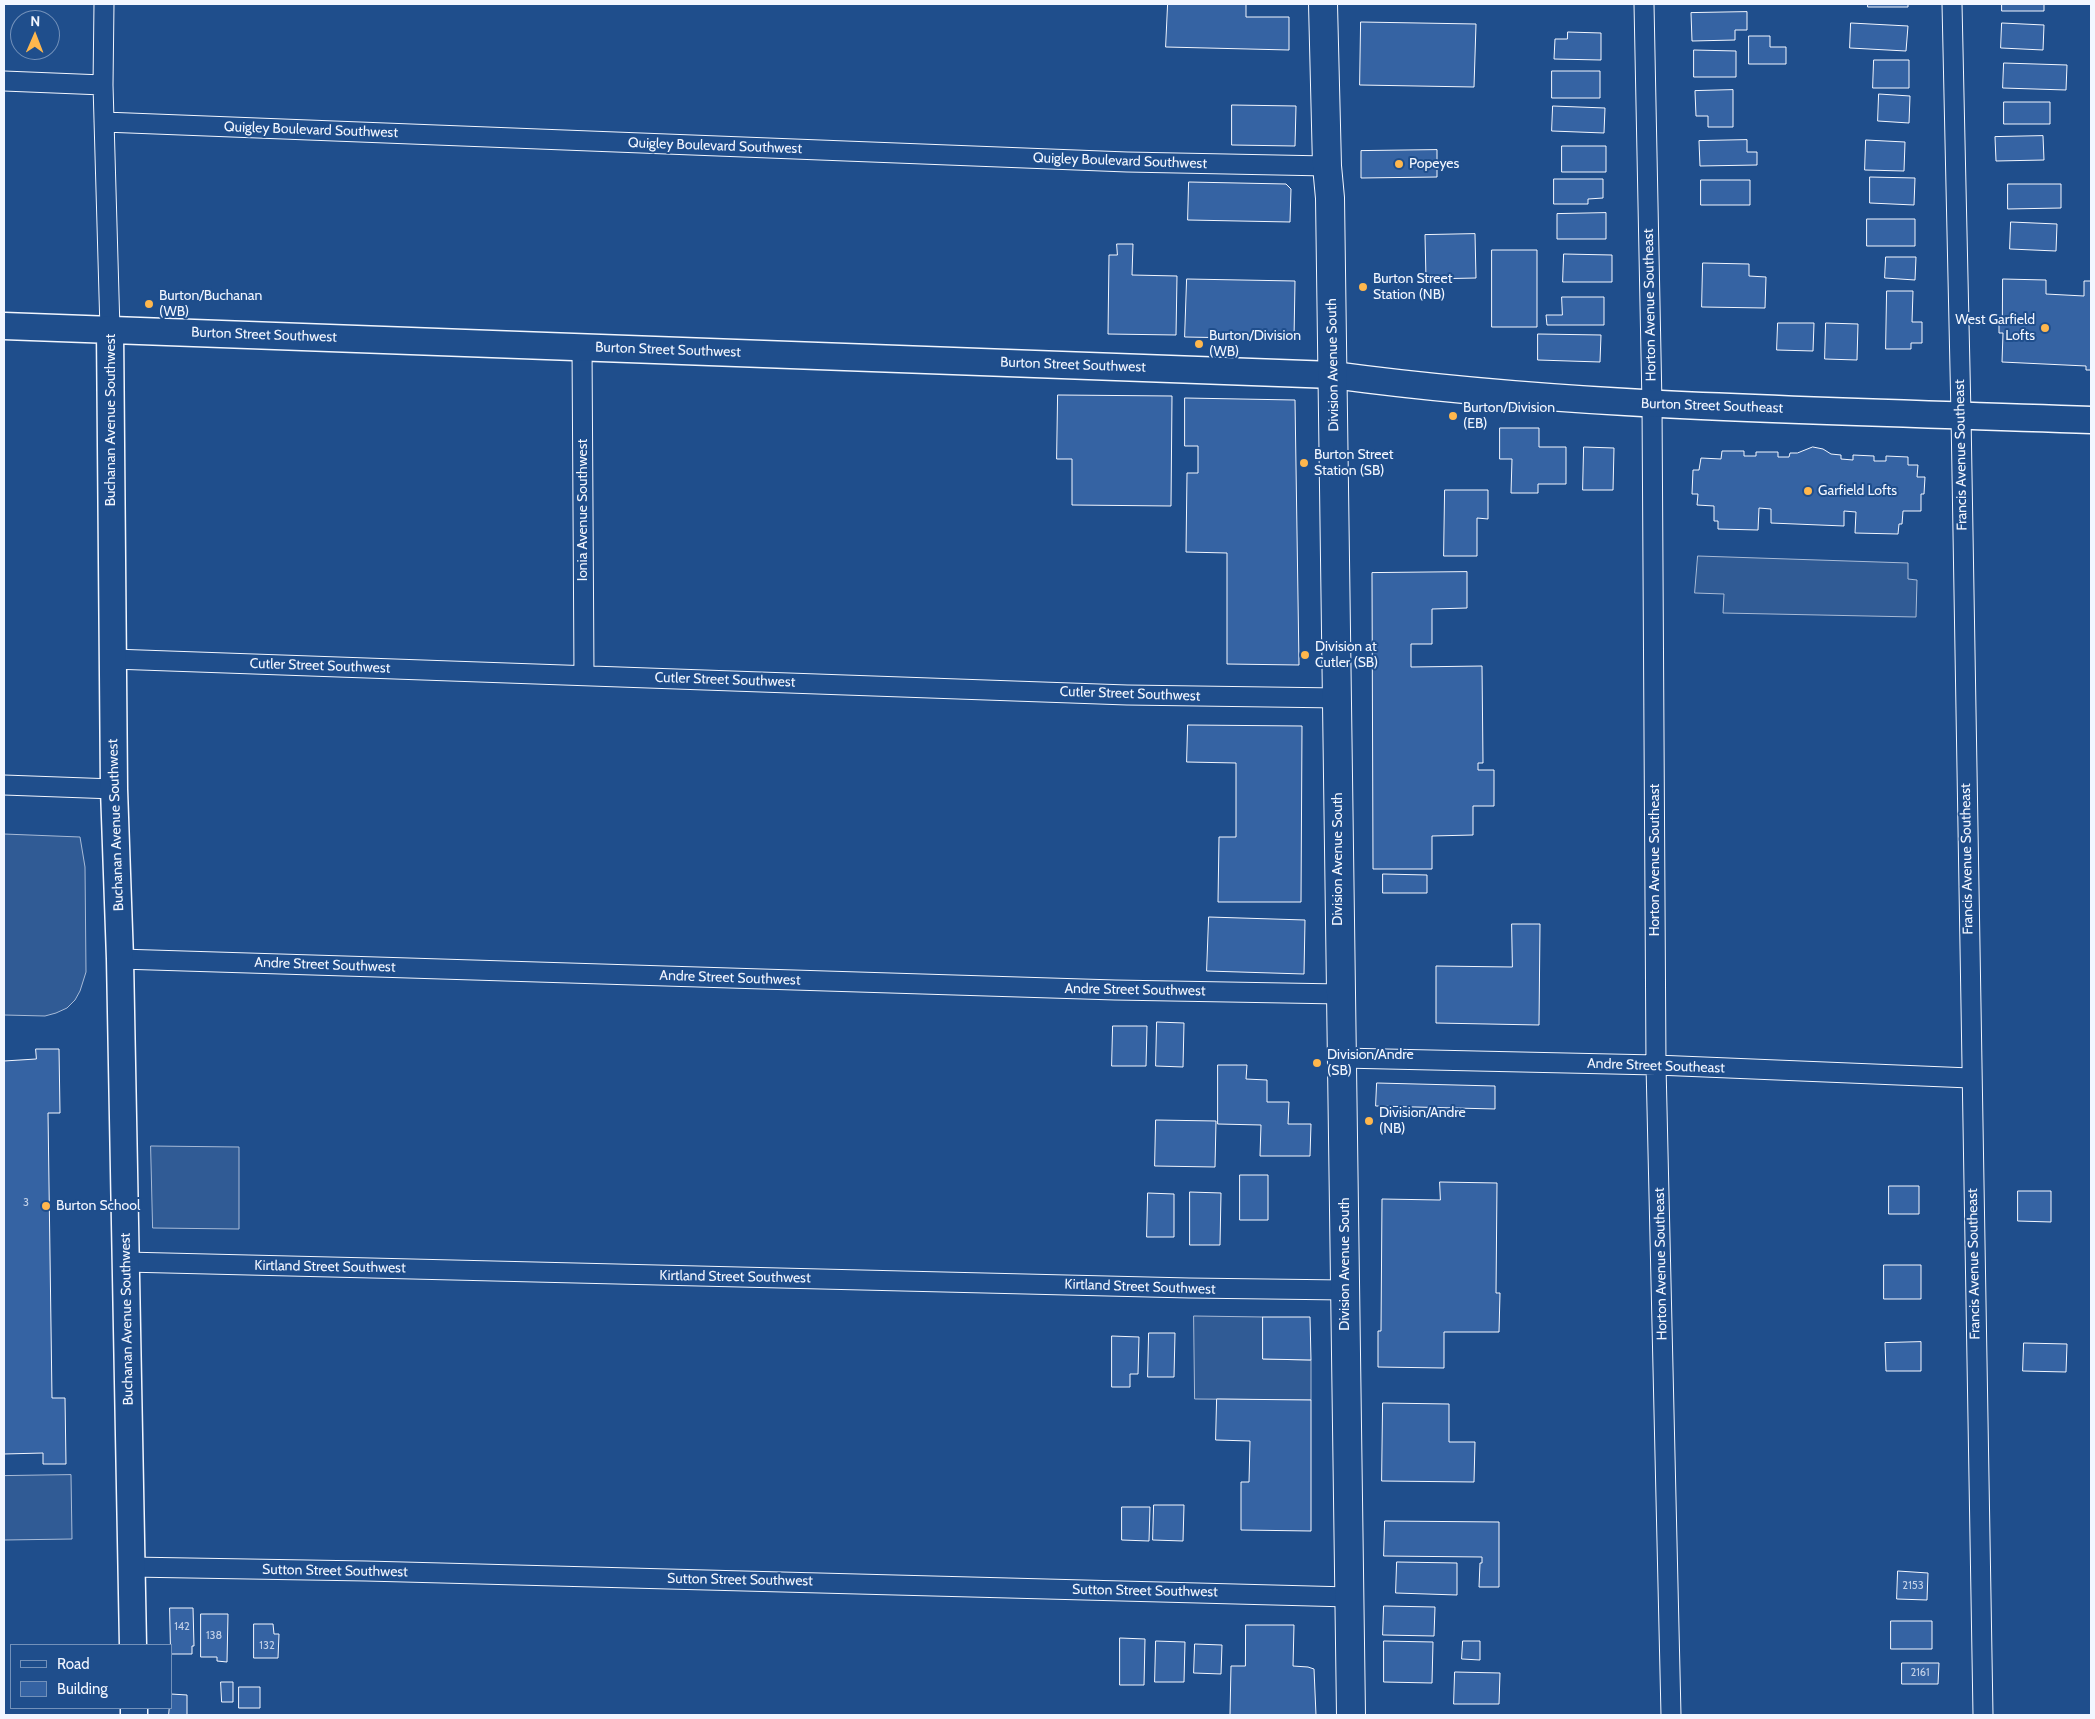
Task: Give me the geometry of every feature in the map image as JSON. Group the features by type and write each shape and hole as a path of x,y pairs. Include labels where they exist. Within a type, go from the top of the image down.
{"main road":[{"name":"Division Avenue South","path":"1324,4 1333,375 1351,1715"},
{"name":"Burton Street Southwest","path":"4,326 1333,375"},
{"name":"Buchanan Avenue Southwest","path":"110,330 114,789 120,959 132,1644"},
{"name":"Burton Street Southeast","path":"1333,375 1451,390 1652,404 2091,420"}],"street":[{"name":"Buchanan Avenue Southwest","path":"104,4 103,85 110,330"},
{"name":"Horton Avenue Southeast","path":"1644,4 1652,404 1656,1065 1671,1715"},
{"name":"Francis Avenue Southeast","path":"1952,4 1961,415 1970,1078 1982,1715"},
{"path":"4,81 103,85"},
{"name":"Quigley Boulevard Southwest","path":"104,122 1127,162 1327,166"},
{"name":"Ionia Avenue Southwest","path":"582,346 584,674"},
{"name":"Cutler Street Southwest","path":"113,660 584,674 1107,694 1338,698"},
{"path":"4,785 114,789"},
{"name":"Andre Street Southwest","path":"120,959 1096,990 1340,994"},
{"name":"Andre Street Southeast","path":"1342,1058 1656,1065 1970,1078"},
{"name":"Kirtland Street Southwest","path":"126,1262 1189,1288 1344,1290"},
{"name":"Sutton Street Southwest","path":"131,1567 366,1571 1349,1597"}],"shaded area":[{"path":"1698,556 1908,563 1908,579 1917,580 1916,617 1723,613 1724,594 1695,593"},
{"path":"4,834 80,837 85,867 86,972 75,1000 67,1008 45,1016 4,1015"},
{"path":"151,1146 239,1147 239,1229 153,1228"},
{"path":"1194,1316 1263,1317 1263,1359 1311,1360 1311,1400 1195,1399"},
{"path":"71,1475 72,1539 4,1540 4,1476"}],"building":[{"path":"1168,4 1246,4 1246,17 1289,17 1289,50 1166,47"},
{"path":"1868,4 1908,4 1908,7 1868,7"},
{"path":"2002,4 2044,4 2044,11 2002,11"},
{"path":"1747,12 1747,30 1735,30 1735,40 1692,41 1691,13"},
{"path":"1361,22 1476,24 1474,87 1360,85"},
{"path":"1851,23 1908,26 1906,51 1850,48"},
{"path":"2002,23 2044,25 2043,50 2001,48"},
{"path":"1568,32 1601,33 1601,60 1554,59 1555,39 1567,39"},
{"path":"1749,36 1770,36 1770,47 1786,47 1786,64 1749,64"},
{"path":"1694,50 1736,51 1736,77 1694,77"},
{"path":"1874,60 1909,60 1909,88 1873,88"},
{"path":"2004,63 2067,65 2066,90 2003,88"},
{"path":"1552,71 1600,71 1600,98 1552,98"},
{"path":"1733,90 1733,127 1708,127 1708,116 1696,116 1695,91"},
{"path":"1879,94 1910,96 1909,123 1878,121"},
{"path":"2004,102 2050,102 2050,124 2004,124"},
{"path":"1232,105 1296,106 1295,146 1232,145"},
{"path":"1553,106 1605,108 1604,133 1552,131"},
{"path":"2043,136 2044,160 1996,161 1995,137"},
{"path":"1747,140 1747,152 1757,152 1757,165 1700,166 1699,141"},
{"path":"1866,140 1905,142 1904,171 1865,170"},
{"path":"1562,146 1606,146 1606,172 1562,172"},
{"name":"Popeyes","path":"1437,150 1437,177 1361,178 1361,151"},
{"path":"1870,177 1915,178 1914,205 1870,203"},
{"path":"1554,179 1603,179 1603,198 1588,199 1588,204 1554,204"},
{"path":"1701,180 1750,180 1750,205 1701,205"},
{"path":"1189,182 1286,184 1291,189 1290,222 1188,220"},
{"path":"2008,184 2061,184 2061,208 2008,209"},
{"path":"1606,213 1606,239 1557,239 1557,214"},
{"path":"1867,219 1915,219 1915,246 1867,246"},
{"path":"2011,222 2057,224 2056,251 2010,249"},
{"path":"1475,234 1476,278 1426,279 1425,235"},
{"path":"1117,244 1133,244 1132,275 1177,276 1176,335 1108,334 1109,255 1117,255"},
{"path":"1492,250 1537,250 1537,327 1492,327"},
{"path":"1564,254 1612,255 1612,282 1563,282"},
{"path":"1886,257 1916,257 1915,280 1885,278"},
{"path":"1703,263 1749,264 1749,276 1766,277 1765,308 1702,307"},
{"path":"1187,279 1295,281 1294,339 1185,337"},
{"name":"West Garfield Lofts","path":"2003,279 2046,280 2046,294 2084,296 2084,281 2091,281 2091,370 2086,370 2086,366 2002,362 2003,333 1999,333 1999,318 2002,317"},
{"path":"1887,291 1913,291 1912,322 1922,322 1922,343 1911,343 1911,349 1886,349"},
{"path":"1562,297 1604,297 1604,325 1547,325 1546,315 1562,315"},
{"path":"1778,323 1814,323 1813,351 1777,350"},
{"path":"1826,323 1858,324 1857,360 1825,359"},
{"path":"1538,334 1601,335 1600,362 1538,360"},
{"path":"1058,395 1172,396 1171,506 1072,505 1072,459 1057,459"},
{"path":"1185,398 1295,400 1299,665 1227,664 1227,553 1186,552 1187,473 1198,473 1198,446 1185,446"},
{"path":"1500,428 1539,428 1539,447 1566,447 1566,484 1538,484 1538,493 1511,493 1512,459 1500,459"},
{"path":"1584,447 1614,448 1613,490 1583,490"},
{"name":"Garfield Lofts","path":"1813,447 1823,449 1831,454 1841,455 1841,459 1853,460 1853,455 1874,456 1874,461 1886,461 1886,456 1908,457 1908,465 1918,465 1917,477 1925,477 1924,494 1921,494 1921,511 1903,511 1902,524 1899,524 1898,534 1855,533 1856,512 1844,511 1844,526 1771,523 1771,509 1759,508 1758,530 1718,529 1718,521 1714,521 1714,506 1697,505 1698,494 1692,494 1693,470 1699,470 1701,458 1721,459 1722,451 1744,451 1744,456 1756,456 1756,452 1778,452 1778,457 1789,457 1790,453 1797,453"},
{"path":"1445,490 1488,490 1488,519 1477,518 1477,556 1444,556"},
{"path":"1467,572 1467,608 1432,609 1432,644 1411,644 1411,667 1482,666 1483,763 1478,763 1478,770 1494,770 1494,806 1473,806 1473,835 1432,836 1432,869 1373,869 1372,573"},
{"path":"1188,725 1302,726 1301,902 1218,902 1219,837 1236,837 1236,763 1187,762"},
{"path":"1383,874 1427,875 1427,893 1383,893"},
{"path":"1209,917 1305,920 1304,974 1207,971"},
{"path":"1512,924 1540,924 1539,1025 1436,1023 1436,966 1512,967"},
{"path":"1157,1022 1184,1023 1183,1067 1156,1066"},
{"path":"1113,1026 1147,1026 1146,1066 1112,1066"},
{"path":"36,1049 59,1049 60,1113 48,1113 52,1398 65,1398 66,1464 43,1464 43,1453 4,1454 4,1061 36,1059"},
{"path":"1218,1065 1247,1065 1246,1079 1267,1080 1267,1102 1289,1102 1288,1124 1311,1124 1310,1156 1260,1156 1261,1125 1218,1124"},
{"path":"1377,1083 1495,1086 1495,1109 1376,1106"},
{"path":"1156,1120 1216,1121 1215,1167 1155,1166"},
{"path":"1240,1175 1268,1175 1268,1220 1240,1220"},
{"path":"1440,1182 1497,1183 1496,1293 1500,1293 1499,1332 1444,1332 1444,1368 1378,1367 1378,1331 1381,1331 1382,1199 1440,1200"},
{"path":"1889,1186 1919,1186 1919,1214 1889,1214"},
{"path":"2018,1191 2051,1191 2051,1222 2018,1221"},
{"path":"1190,1192 1221,1193 1220,1245 1190,1245"},
{"path":"1148,1193 1174,1194 1174,1237 1147,1237"},
{"path":"1884,1265 1921,1265 1921,1299 1884,1299"},
{"path":"1263,1317 1310,1317 1311,1360 1263,1359"},
{"path":"1149,1333 1175,1333 1174,1377 1148,1377"},
{"path":"1112,1336 1139,1337 1138,1374 1130,1374 1130,1387 1112,1387"},
{"path":"1921,1342 1921,1371 1886,1371 1885,1343"},
{"path":"2024,1343 2067,1344 2066,1372 2023,1371"},
{"path":"1217,1399 1311,1400 1311,1531 1241,1530 1241,1482 1249,1482 1250,1441 1216,1440"},
{"path":"1383,1403 1449,1404 1449,1442 1475,1442 1474,1482 1382,1481"},
{"path":"1154,1505 1184,1505 1183,1541 1153,1540"},
{"path":"1122,1507 1150,1507 1149,1541 1122,1540"},
{"path":"1385,1521 1499,1522 1499,1587 1479,1587 1482,1557 1384,1556"},
{"path":"1397,1562 1457,1563 1457,1595 1396,1593"},
{"path":"1898,1571 1928,1573 1927,1600 1897,1599"},
{"path":"1384,1606 1435,1607 1434,1636 1383,1635"},
{"path":"170,1608 193,1608 194,1646 192,1646 192,1654 172,1654"},
{"path":"201,1614 228,1614 227,1662 217,1661 217,1657 201,1657"},
{"path":"1891,1621 1932,1621 1932,1649 1891,1649"},
{"path":"254,1624 273,1624 274,1634 279,1634 278,1658 254,1658"},
{"path":"1246,1625 1294,1625 1293,1666 1314,1669 1316,1715 1230,1715 1231,1666 1245,1666"},
{"path":"1120,1638 1145,1639 1144,1685 1120,1685"},
{"path":"1156,1641 1185,1642 1184,1682 1155,1682"},
{"path":"1384,1641 1433,1642 1432,1683 1384,1682"},
{"path":"1463,1641 1480,1641 1480,1660 1462,1659"},
{"path":"1195,1644 1222,1645 1221,1674 1194,1673"},
{"path":"1902,1663 1939,1663 1938,1684 1902,1684"},
{"path":"1455,1672 1500,1673 1499,1704 1454,1704"},
{"path":"221,1682 233,1682 233,1702 222,1702"},
{"path":"239,1687 260,1687 260,1708 239,1708"},
{"path":"172,1694 187,1695 187,1715 169,1715 170,1709 172,1709"}],"place":[{"name":"Popeyes","path":"1399,164"},
{"name":"Burton Street Station (NB)","path":"1363,287"},
{"name":"Burton/Buchanan (WB)","path":"149,304"},
{"name":"West Garfield Lofts","path":"2045,328"},
{"name":"Burton/Division (WB)","path":"1199,344"},
{"name":"Burton/Division (EB)","path":"1453,416"},
{"name":"Burton Street Station (SB)","path":"1304,463"},
{"name":"Garfield Lofts","path":"1808,491"},
{"name":"Division at Cutler (SB)","path":"1305,655"},
{"name":"Division/Andre (SB)","path":"1317,1063"},
{"name":"Division/Andre (NB)","path":"1369,1121"},
{"name":"Burton School","path":"46,1206"}]}
